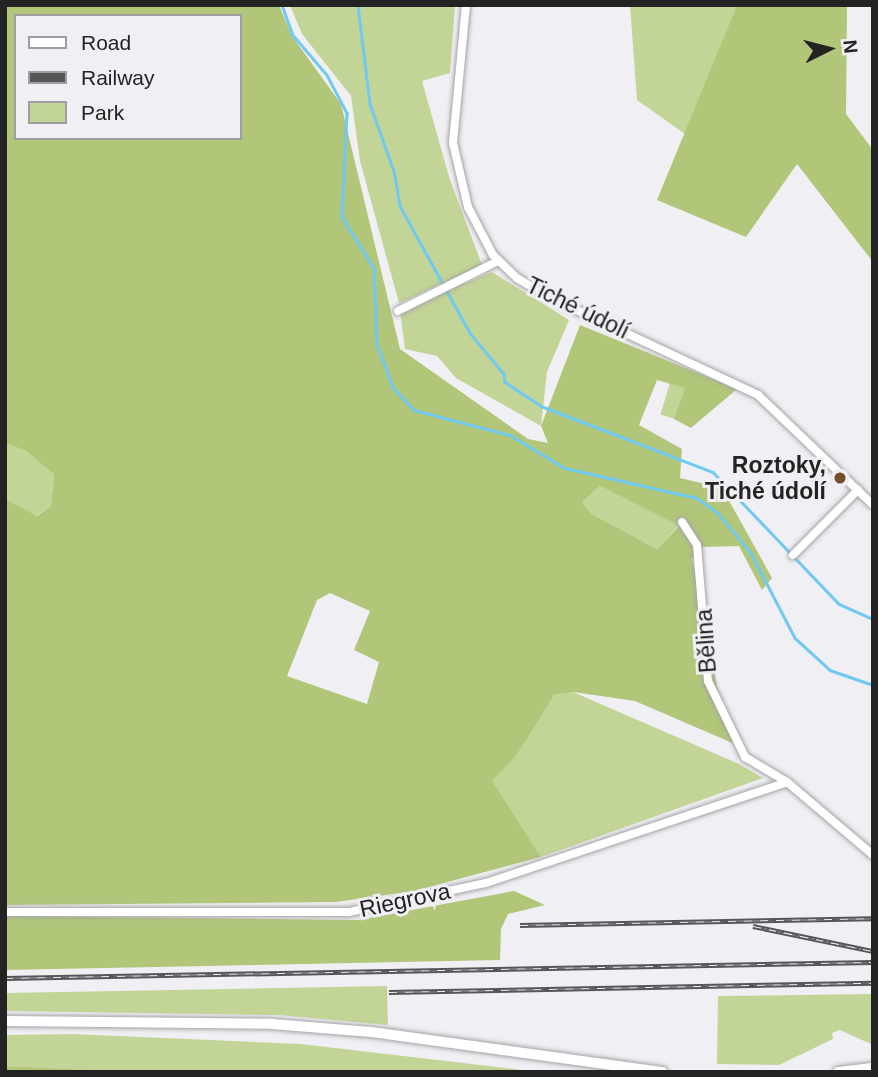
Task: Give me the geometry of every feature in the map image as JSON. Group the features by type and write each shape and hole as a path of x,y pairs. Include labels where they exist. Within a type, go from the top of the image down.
{"main road":[{"path":"5,1021 272,1024 371,1032 662,1072"},
{"path":"838,1072 873,1068"}],"street":[{"name":"Tiché údolí","path":"466,5 453,143 468,207 498,261 549,297 758,395 873,505"},
{"path":"398,311 498,261"},
{"path":"793,555 859,489"},
{"name":"Bělina","path":"682,522 697,545 708,681 745,757 787,782"},
{"path":"787,782 873,855"},
{"name":"Riegrova","path":"5,912 349,912 486,883 787,782"}],"green space":[{"path":"5,5 279,5 292,36 341,104 400,349 528,439 548,443 541,426 580,325 737,389 691,428 674,419 685,388 657,380 639,425 682,449 680,478 722,488 772,578 762,590 739,546 702,547 692,559 723,716 737,745 635,701 573,692 554,695 516,756 492,781 541,857 414,891 336,902 5,905 5,499 37,516 51,506 54,474 26,451 5,443","holes":["600,486 679,526 657,549 592,514 582,502","330,593 370,611 354,650 379,662 367,704 287,676 317,600"]},
{"path":"290,5 455,5 450,73 422,81 450,180 482,265 399,303 360,161 351,96 302,34"},
{"path":"630,5 737,5 685,134 637,100"},
{"path":"737,5 847,5 846,114 873,150 873,262 797,164 746,237 657,200"},
{"path":"492,272 569,320 547,372 541,426 456,378 437,356 405,349 400,311"},
{"path":"670,383 686,388 677,420 660,415"},
{"path":"5,443 26,451 54,473 51,506 36,516 5,499"},
{"path":"600,486 679,525 657,549 592,514 582,502"},
{"path":"573,692 739,764 763,778 541,857 491,781 516,756 546,703 554,695"},
{"path":"514,891 545,905 508,914 501,929 500,960 5,970 5,916 358,920"},
{"path":"387,986 388,1025 279,1015 5,1011 5,993"},
{"path":"873,994 873,1045 840,1030 832,1033 833,1039 779,1065 717,1064 718,996"},
{"path":"72,1034 301,1044 540,1072 122,1072 5,1066 5,1035"},
{"path":"5,1066 111,1071 122,1072 5,1072"}],"waterway":[{"path":"282,5 293,35 327,75 347,113 342,217 374,268 377,344 393,387 414,410 510,435 565,468 697,498 718,513 751,553 795,638 830,670 873,685"},
{"path":"358,5 370,104 394,171 400,206 470,333 504,374 505,382 541,406 713,472 839,604 873,619"}],"railway":[{"path":"520,925 873,918"},
{"path":"753,926 873,951"},
{"path":"5,978 873,962"},
{"path":"389,992 873,983"}],"place":[{"name":"Roztoky, Tiché údolí","path":"840,478"}]}
